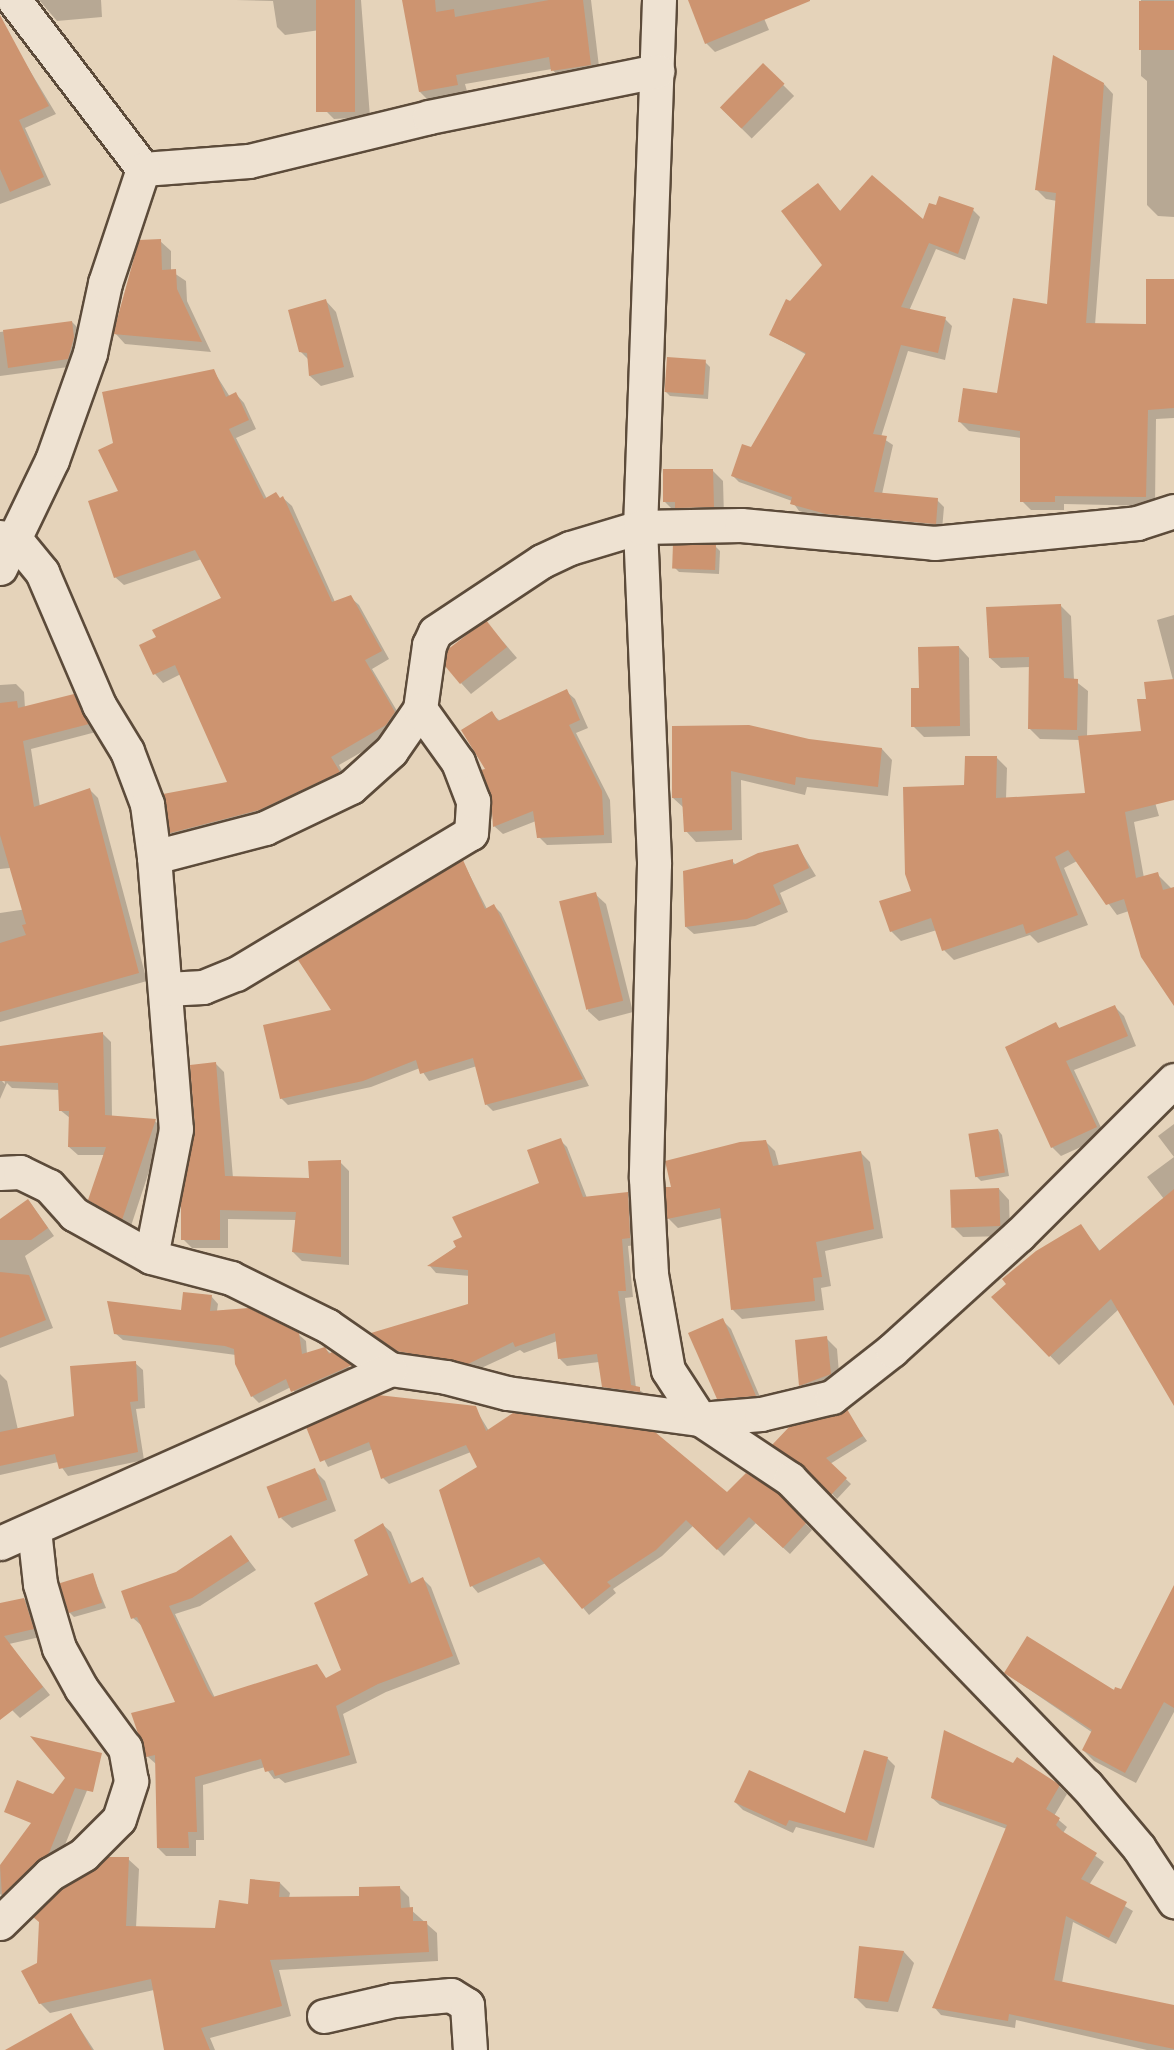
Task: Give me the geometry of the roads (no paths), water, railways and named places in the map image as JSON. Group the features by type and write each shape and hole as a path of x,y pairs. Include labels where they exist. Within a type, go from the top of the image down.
{"street":[{"path":"14,0 143,169"},
{"path":"659,0 640,527 654,864 646,1178 651,1274 668,1371 700,1419 790,1479 1086,1785 1139,1848 1174,1901"},
{"path":"143,169 249,161 429,117 657,71"},
{"path":"0,568 8,538 52,460 90,353 105,283 143,169"},
{"path":"154,857 265,828 351,787 391,751 420,709 429,645 435,632 542,561 570,548 640,527 741,525 934,543 1137,523 1174,511"},
{"path":"8,538 42,572 99,705 127,751 147,804 166,989 176,1129 151,1257"},
{"path":"166,989 203,987 236,974 471,833 473,801 458,762 420,709"},
{"path":"0,1173 20,1172 49,1186 74,1214 151,1257 231,1278 328,1326 390,1369 518,1395 700,1419 761,1414 832,1397 892,1350 1019,1235 1174,1080"},
{"path":"0,1543 34,1530 390,1369"},
{"path":"0,1923 50,1874 84,1854 119,1819 131,1781 125,1748 81,1688 59,1648 40,1584 34,1530"},
{"path":"324,2016 393,2000 451,1995 467,2005 470,2050"}]}
